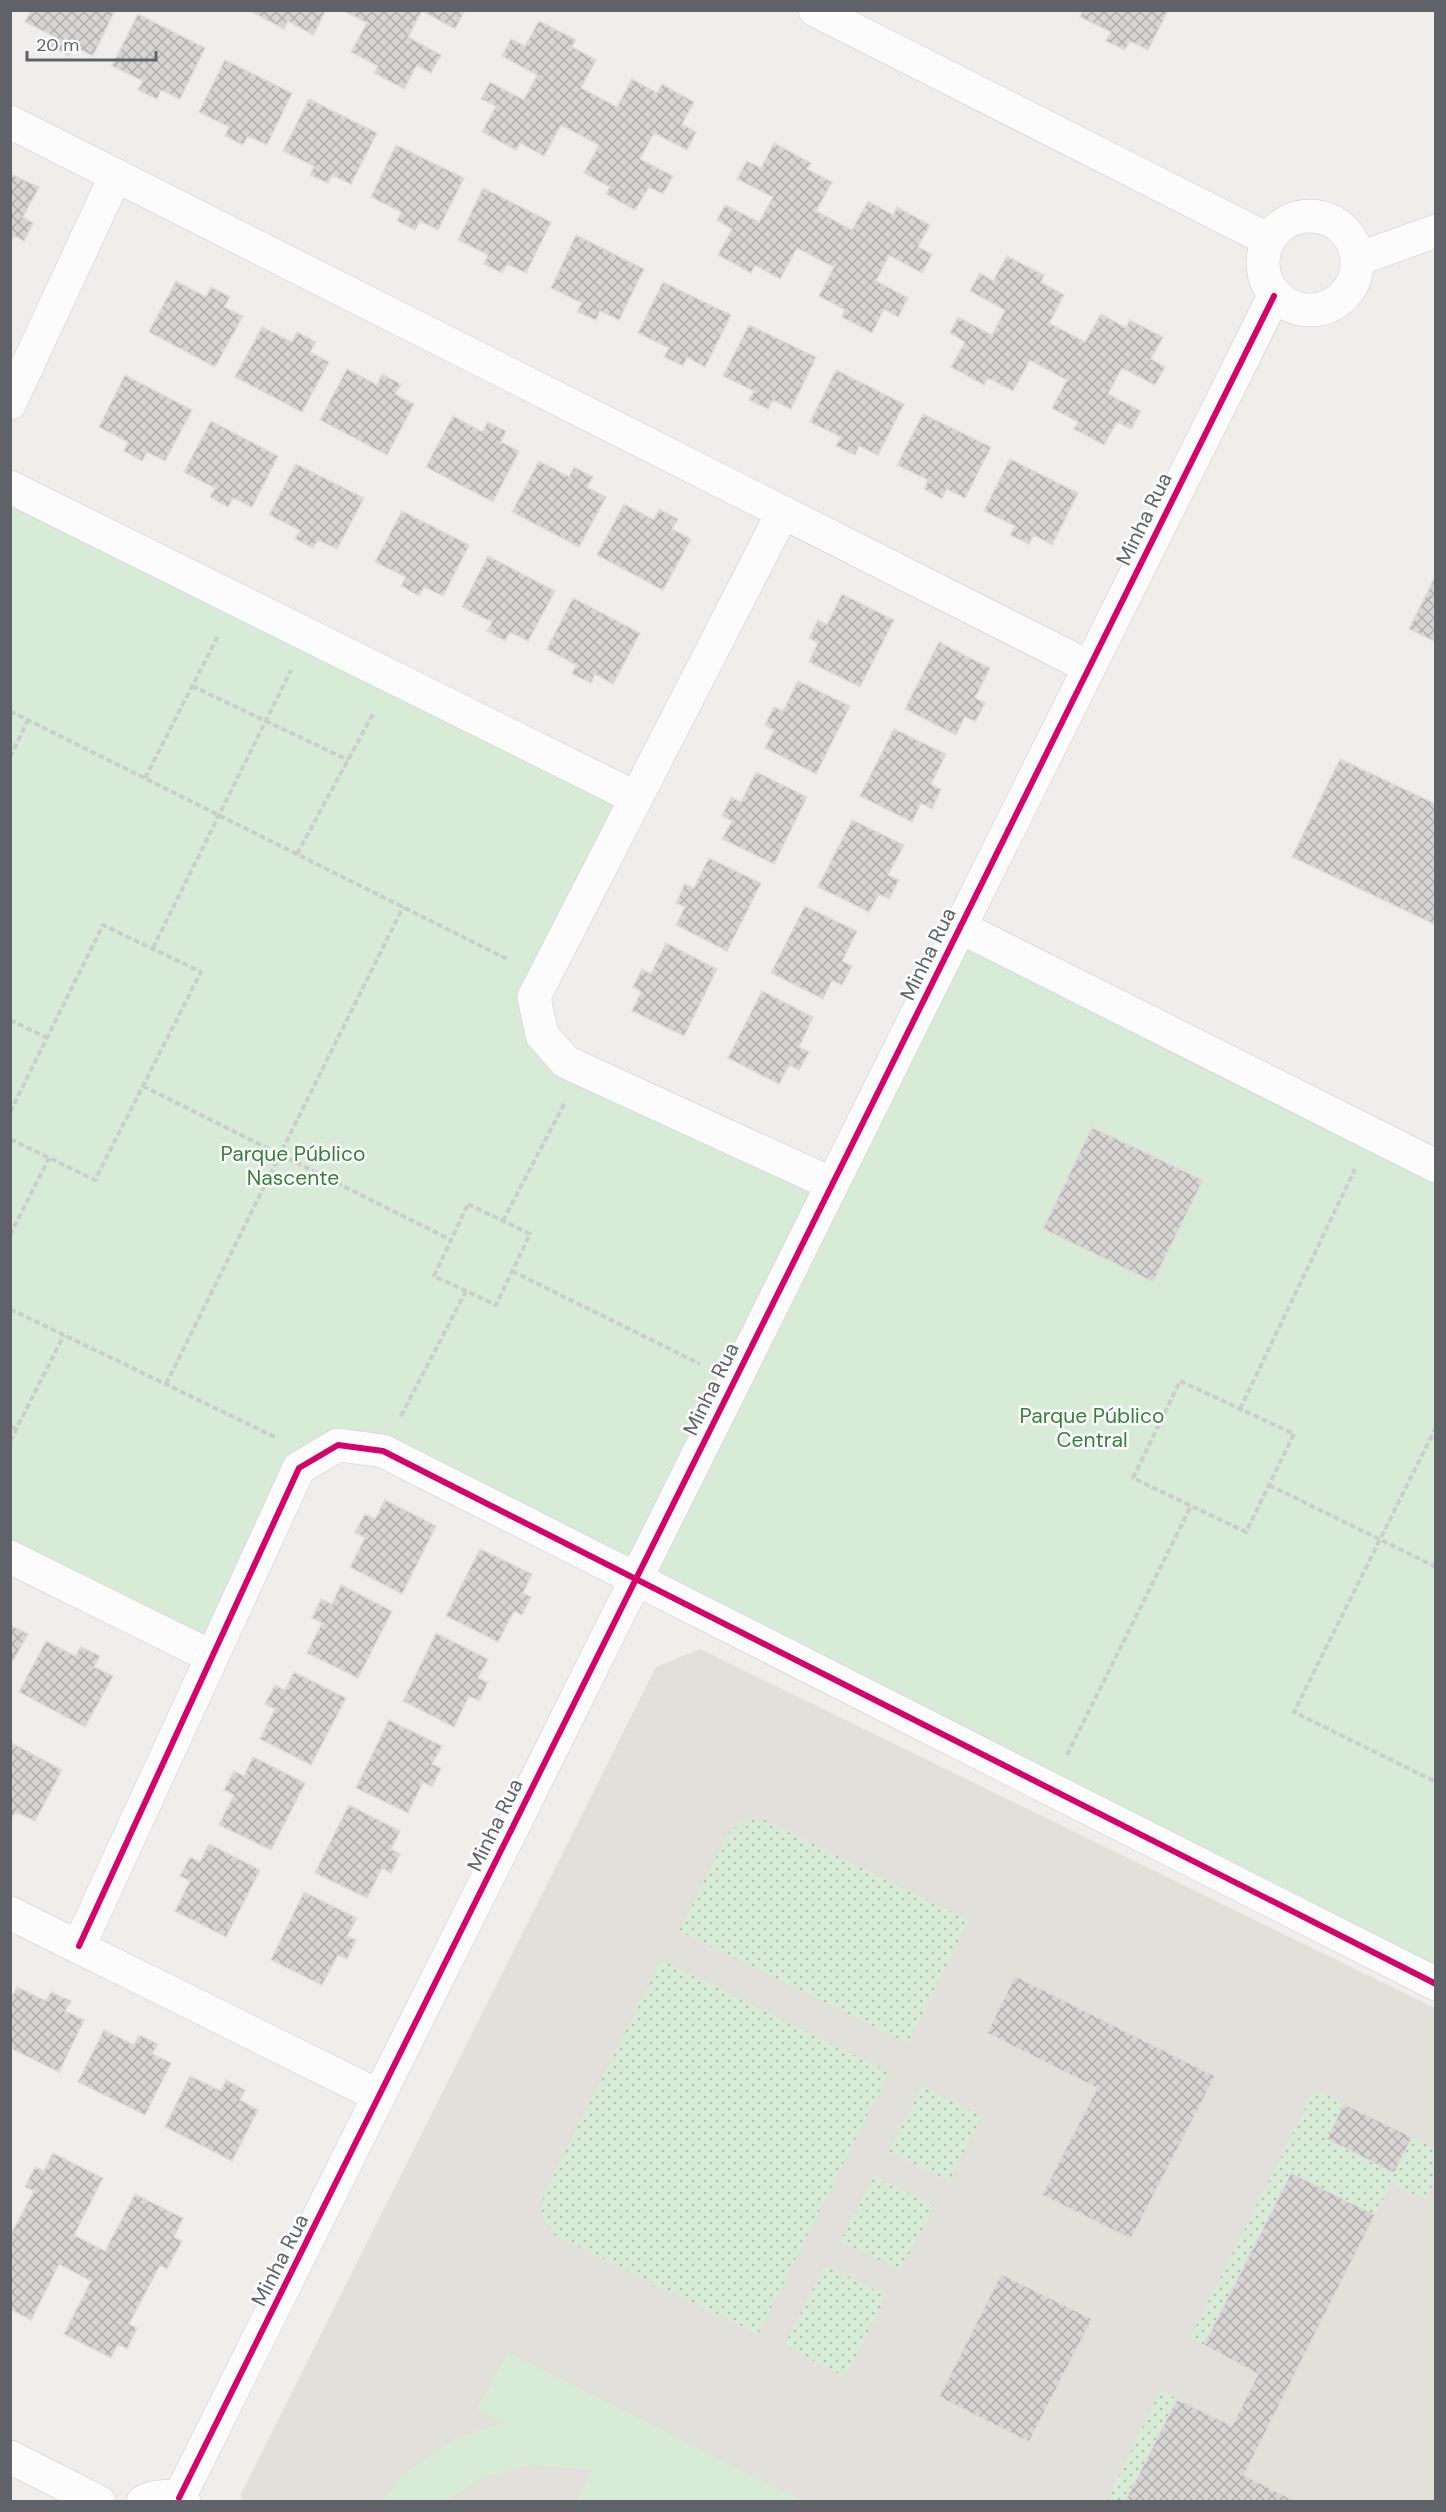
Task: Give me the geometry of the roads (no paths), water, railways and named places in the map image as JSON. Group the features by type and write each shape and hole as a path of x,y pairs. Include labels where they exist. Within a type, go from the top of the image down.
{"street":[{"path":"815,10 1267,239"},
{"path":"10,122 1089,667"},
{"path":"10,403 116,175"},
{"path":"1320,216 1346,231 1358,259 1352,287 1329,308 1300,311 1274,296 1261,269 1267,239 1290,220 1320,216"},
{"path":"1358,259 1436,231"},
{"name":"Minha Rua","path":"182,2500 379,2096 1274,296"},
{"path":"10,487 636,798"},
{"path":"783,512 534,997 542,1035 566,1062 832,1184"},
{"path":"960,927 1436,1166"},
{"path":"79,1946 299,1468 338,1445 383,1451 1436,1984"},
{"path":"10,1557 212,1657"},
{"path":"10,1912 379,2096"},
{"path":"10,2457 99,2502"},
{"path":"143,2502 149,2497 182,2500"}],"park label":[{"name":"Parque Público Nascente","path":"293,1166"},
{"name":"Parque Público Central","path":"1092,1428"}]}
